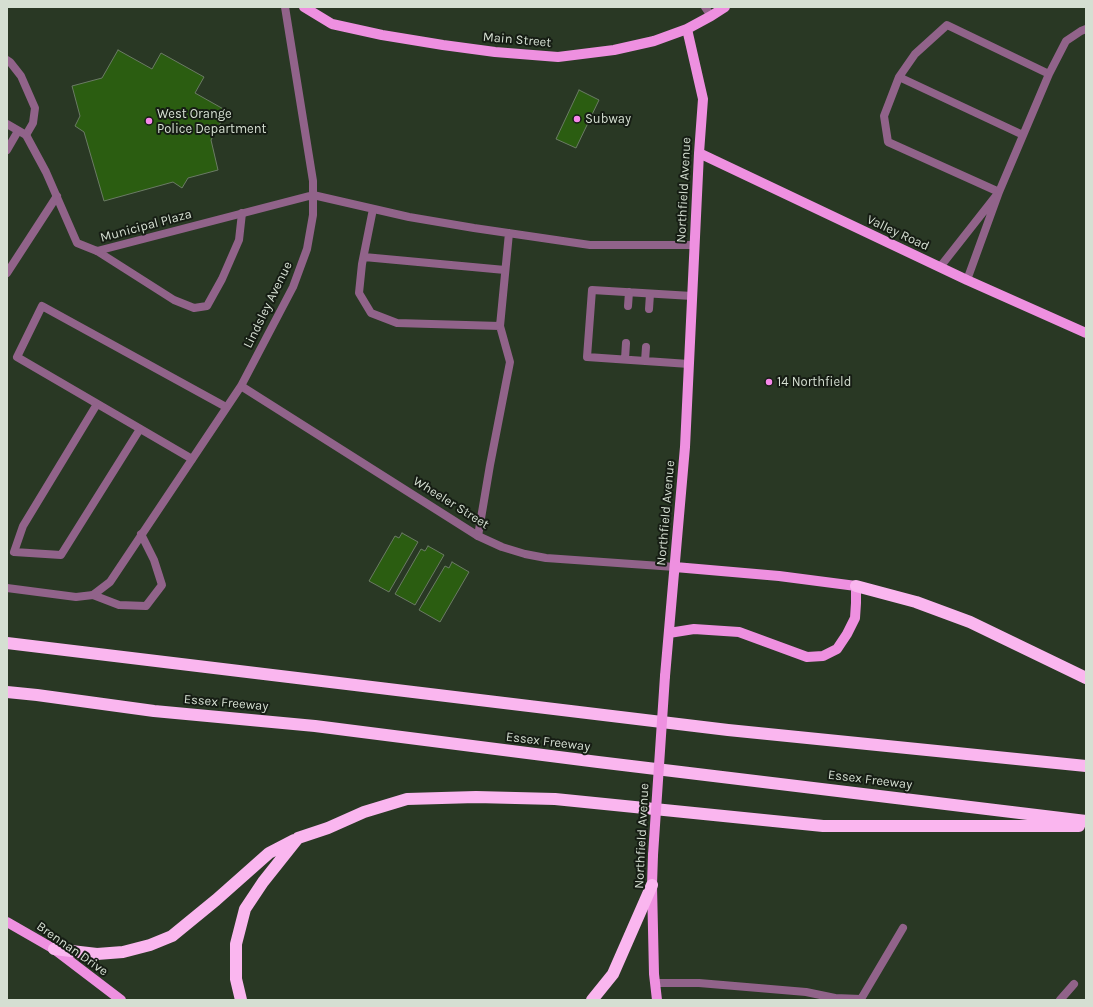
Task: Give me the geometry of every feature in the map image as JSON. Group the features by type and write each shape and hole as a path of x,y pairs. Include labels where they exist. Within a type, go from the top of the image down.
{"highway":[{"path":"856,586 916,602 970,622 1086,678"},
{"path":"7,644 728,730 1086,766"},
{"name":"Essex Freeway","path":"7,692 154,711 315,726 1086,821"},
{"path":"54,949 97,954 124,952 150,945 172,936 216,900 269,853 298,838 328,828 364,812 407,799 476,797 555,799 823,826 1086,826"},
{"path":"241,1000 236,979 236,944 246,909 264,882 298,838"},
{"path":"592,1000 613,974 652,885"}],"main road":[{"name":"Main Street","path":"304,7 332,24 382,35 495,52 558,57 614,50 654,41 687,29 724,7"},
{"name":"Northfield Avenue","path":"657,1000 654,974 652,885 653,855 669,633 685,447 694,245 703,99 687,29"},
{"name":"Valley Road","path":"699,153 967,280 1086,333"},
{"path":"669,633 694,629 739,632 807,657 823,656 837,649 855,618 856,586 779,576 675,567"},
{"name":"Brennan Drive","path":"7,922 54,949 121,1000"}],"street":[{"name":"Lindsley Avenue","path":"93,595 110,582 241,386 293,287 307,250 313,215 313,181 285,7"},
{"path":"705,7 711,16"},
{"path":"999,192 888,142 884,116 899,77 915,54 947,25 1049,74"},
{"path":"967,280 999,192 1049,74 1066,41 1086,29"},
{"path":"7,60 22,76 35,108 33,123 7,150"},
{"path":"899,77 1023,135"},
{"name":"Municipal Plaza","path":"7,124 22,133 46,172 77,243 97,252 313,195"},
{"path":"940,267 999,192"},
{"path":"313,195 409,217 590,245 694,245"},
{"path":"7,273 57,196"},
{"path":"373,209 359,293 371,313 397,323 500,326"},
{"path":"97,252 174,300 194,308 207,306 222,279 238,240 242,213"},
{"path":"478,536 510,362 500,326 509,233"},
{"path":"364,258 505,270"},
{"path":"689,364 588,357 592,290 692,296"},
{"path":"628,306 629,292"},
{"path":"649,309 650,294"},
{"path":"192,459 17,357 42,306 226,407"},
{"path":"625,359 626,343"},
{"path":"645,361 646,347"},
{"name":"Wheeler Street","path":"241,386 478,536 502,547 525,554 546,558 675,567"},
{"path":"97,404 23,526 14,552 62,555 140,429"},
{"path":"7,588 76,597 93,595 119,605 146,606 162,585 154,560 141,534"},
{"path":"655,983 699,983 806,992 835,999 861,999 903,928"},
{"path":"1060,1000 1074,984"}],"building":[{"name":"West Orange Police Department","path":"118,50 152,69 161,53 204,77 195,93 227,111 211,140 218,170 188,178 182,188 173,182 104,201 84,132 75,126 80,116 72,86 102,78"},
{"name":"Subway","path":"579,90 599,100 576,148 556,139"},
{"path":"402,533 418,542 389,592 369,581 395,536 399,538"},
{"path":"428,546 444,555 415,605 395,594 421,549 425,551"},
{"path":"452,562 469,572 440,622 419,610 445,566 449,568"}],"place":[{"name":"Subway","path":"577,119"},
{"name":"West Orange Police Department","path":"149,121"},
{"name":"14 Northfield","path":"769,382"}]}
